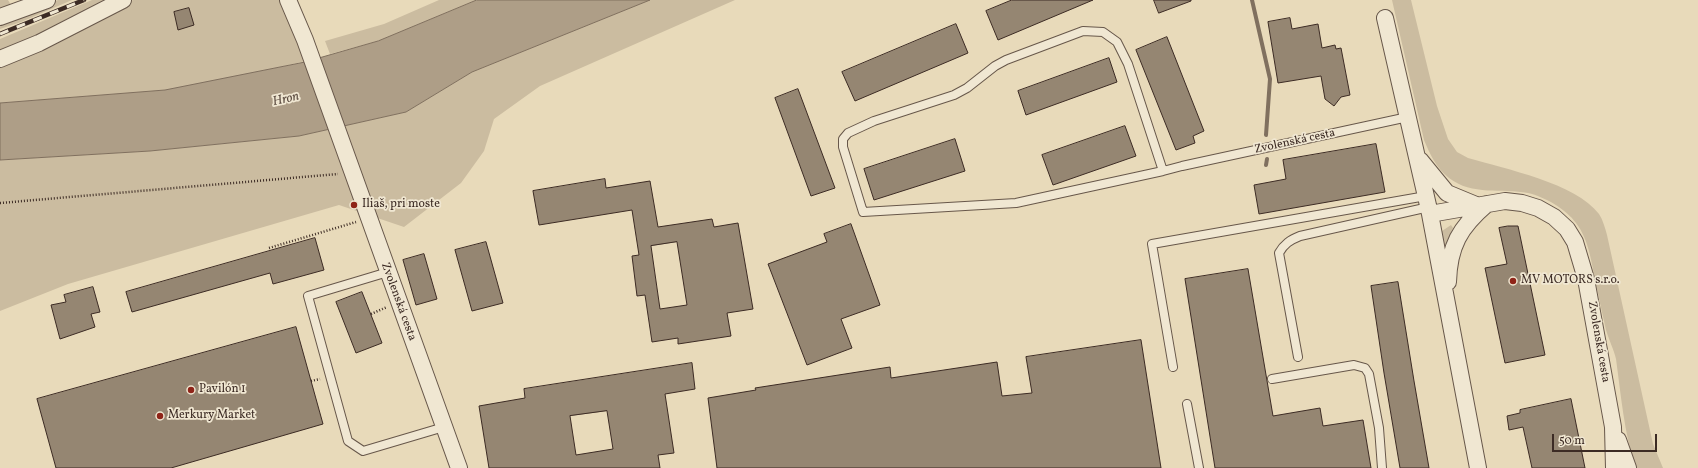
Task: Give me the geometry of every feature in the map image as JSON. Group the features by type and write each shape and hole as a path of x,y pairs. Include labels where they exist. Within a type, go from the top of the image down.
{"street":[{"path":"0,17 47,0"},
{"path":"0,59 39,43 123,0"},
{"name":"Zvolenská cesta","path":"288,0 305,40 459,468"},
{"name":"Zvolenská cesta","path":"1385,18 1428,206 1478,468"},
{"name":"Zvolenská cesta","path":"1416,149 1422,163 1447,193 1482,205"},
{"name":"Zvolenská cesta","path":"1428,206 1482,205 1504,202 1522,203 1538,208 1554,217 1566,229 1575,242 1586,279 1613,427 1624,467"},
{"name":"Zvolenská cesta","path":"1447,304 1448,276 1454,244 1462,229 1482,205"}],"lane":[{"name":"Zvolenská cesta","path":"1163,171 1128,64 1117,42 1103,32 1084,32 1006,60 960,91 874,121 848,133 843,140 843,147 863,212 1016,203 1163,171 1182,166 1408,117"},
{"path":"1298,357 1279,254 1283,246 1290,240 1300,236 1428,206"},
{"path":"1173,367 1152,244 1428,206"},
{"path":"388,272 308,296 348,440 363,451 444,427"},
{"path":"1272,379 1354,365 1365,368 1369,374 1378,420 1382,468"},
{"path":"1187,404 1199,468"}],"path":[{"path":"0,203 352,172"},
{"path":"269,248 368,218"}],"shaded area":[{"path":"0,0 8,0 11,5 0,9"},
{"path":"58,0 72,0 21,22 0,29 0,23"},
{"path":"92,0 112,0 0,53 0,39"},
{"path":"133,0 281,0 306,61 193,87 123,96 119,94 0,103 0,65 12,62"},
{"path":"439,0 477,0 378,41 330,54 325,41 384,24"},
{"path":"650,0 735,0 540,86 494,119 484,151 461,183 404,227 339,205 68,284 0,311 0,160 150,151 299,136 406,112 472,72"},
{"path":"1392,0 1411,0 1437,106 1448,139 1457,152 1468,158 1539,178 1574,194 1588,203 1599,214 1607,235 1653,444 1663,468 1637,468 1635,466 1625,427 1616,359 1606,330 1590,254 1581,230 1572,218 1561,208 1541,197 1528,193 1467,187 1458,184 1440,170 1431,156 1424,140"},
{"path":"1451,225 1453,228 1444,248 1441,237 1442,231"}],"water":[{"name":"Hron","path":"477,0 650,0 472,72 406,112 299,136 150,151 0,160 0,103 165,90 305,62 378,41"}],"building":[{"path":"1012,0 1093,0 998,40 986,11"},
{"path":"1154,0 1191,0 1191,1 1159,13"},
{"path":"189,8 194,25 178,30 174,12"},
{"path":"1290,18 1292,29 1318,24 1322,48 1335,45 1336,49 1341,48 1350,95 1341,97 1334,106 1325,99 1321,76 1278,83 1268,22"},
{"path":"956,24 968,53 855,101 842,72"},
{"path":"1167,37 1204,131 1193,136 1195,143 1176,150 1136,50"},
{"path":"1109,58 1117,82 1026,115 1018,91"},
{"path":"798,89 835,188 811,196 775,98"},
{"path":"1125,126 1136,156 1053,185 1042,155"},
{"path":"955,139 965,171 874,200 864,169"},
{"path":"1376,144 1385,192 1259,214 1254,185 1286,179 1283,160"},
{"path":"605,179 606,188 650,181 658,227 712,219 714,227 738,223 753,309 727,313 731,336 678,344 678,338 652,342 645,295 637,296 632,256 639,255 632,210 539,225 533,191","holes":["677,242 687,305 660,309 651,246"]},
{"path":"851,224 880,305 841,319 852,348 807,365 768,264 827,242 824,234"},
{"path":"1518,226 1545,355 1505,363 1485,268 1507,264 1499,228"},
{"path":"315,238 324,270 273,284 270,273 132,312 126,292"},
{"path":"486,242 503,303 472,311 455,250"},
{"path":"424,254 437,299 416,305 403,260"},
{"path":"1248,269 1273,416 1320,408 1323,426 1363,420 1371,468 1215,468 1185,279"},
{"path":"1398,282 1429,468 1400,468 1384,373 1371,286"},
{"path":"93,287 100,312 91,314 95,327 60,339 51,305 66,302 64,295"},
{"path":"362,292 382,343 356,353 336,302"},
{"name":"Pavilón 1","path":"296,327 323,424 171,468 56,468 37,399"},
{"path":"1141,340 1161,468 717,468 708,398 756,390 755,388 890,367 891,378 997,362 1002,396 1032,393 1026,357"},
{"path":"692,363 695,389 665,394 674,453 658,455 660,468 489,468 479,406 525,398 524,389","holes":["607,411 613,449 576,455 570,416"]},
{"path":"1571,399 1585,468 1532,468 1523,427 1509,430 1507,416 1520,413 1520,410"}],"waterway":[{"path":"1252,0 1270,79 1266,135"},
{"path":"1266,165 1267,159"}],"railway":[{"path":"0,34 84,0"}],"place":[{"name":"Iliaš, pri moste","path":"354,205"},
{"name":"MV MOTORS s.r.o.","path":"1513,281"},
{"name":"Pavilón 1","path":"191,390"},
{"name":"Merkury Market","path":"160,416"}]}
